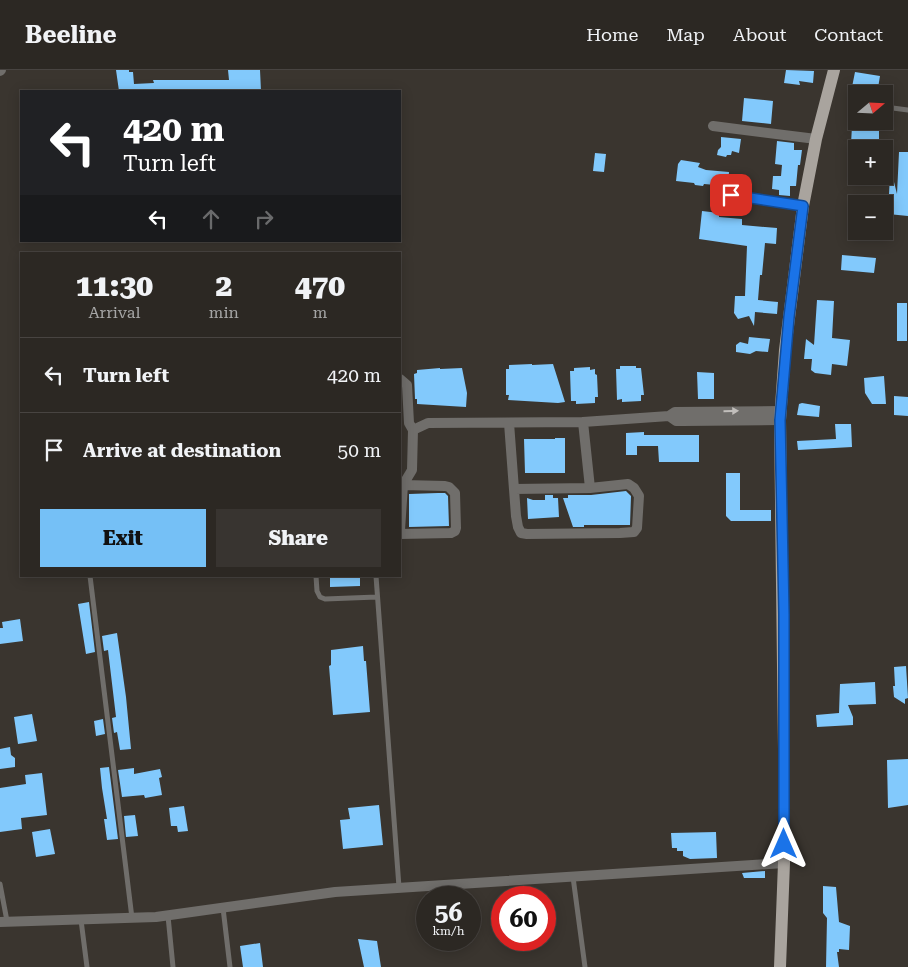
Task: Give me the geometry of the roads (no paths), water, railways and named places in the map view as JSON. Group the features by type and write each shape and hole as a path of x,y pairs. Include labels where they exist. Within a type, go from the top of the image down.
{"main road":[{"path":"780,967 784,863 784,614 781,415 788,321 803,206 816,139 834,70"}],"street":[{"path":"713,126 816,139"},
{"path":"401,380 407,385 407,425 412,470 403,485 401,516"},
{"path":"407,425 428,423 583,422 669,416 676,412 781,415"},
{"path":"583,422 590,488"},
{"path":"509,423 514,489 518,527 521,533 620,534 634,532 637,528 639,496 634,488 628,484 590,488 514,489"},
{"path":"401,471 412,470"},
{"path":"401,532 451,533 456,528 455,493 453,490 445,486 403,485"},
{"path":"3,922 168,916 325,893 784,863"}],"lane":[{"path":"893,108 908,110"},
{"path":"731,195 803,206"},
{"path":"90,577 132,918"},
{"path":"316,577 317,591 320,597 325,599 378,597"},
{"path":"376,577 399,889"},
{"path":"573,876 585,967"},
{"path":"0,884 3,922"},
{"path":"223,908 230,967"},
{"path":"168,916 173,967"},
{"path":"81,920 87,967"}]}
